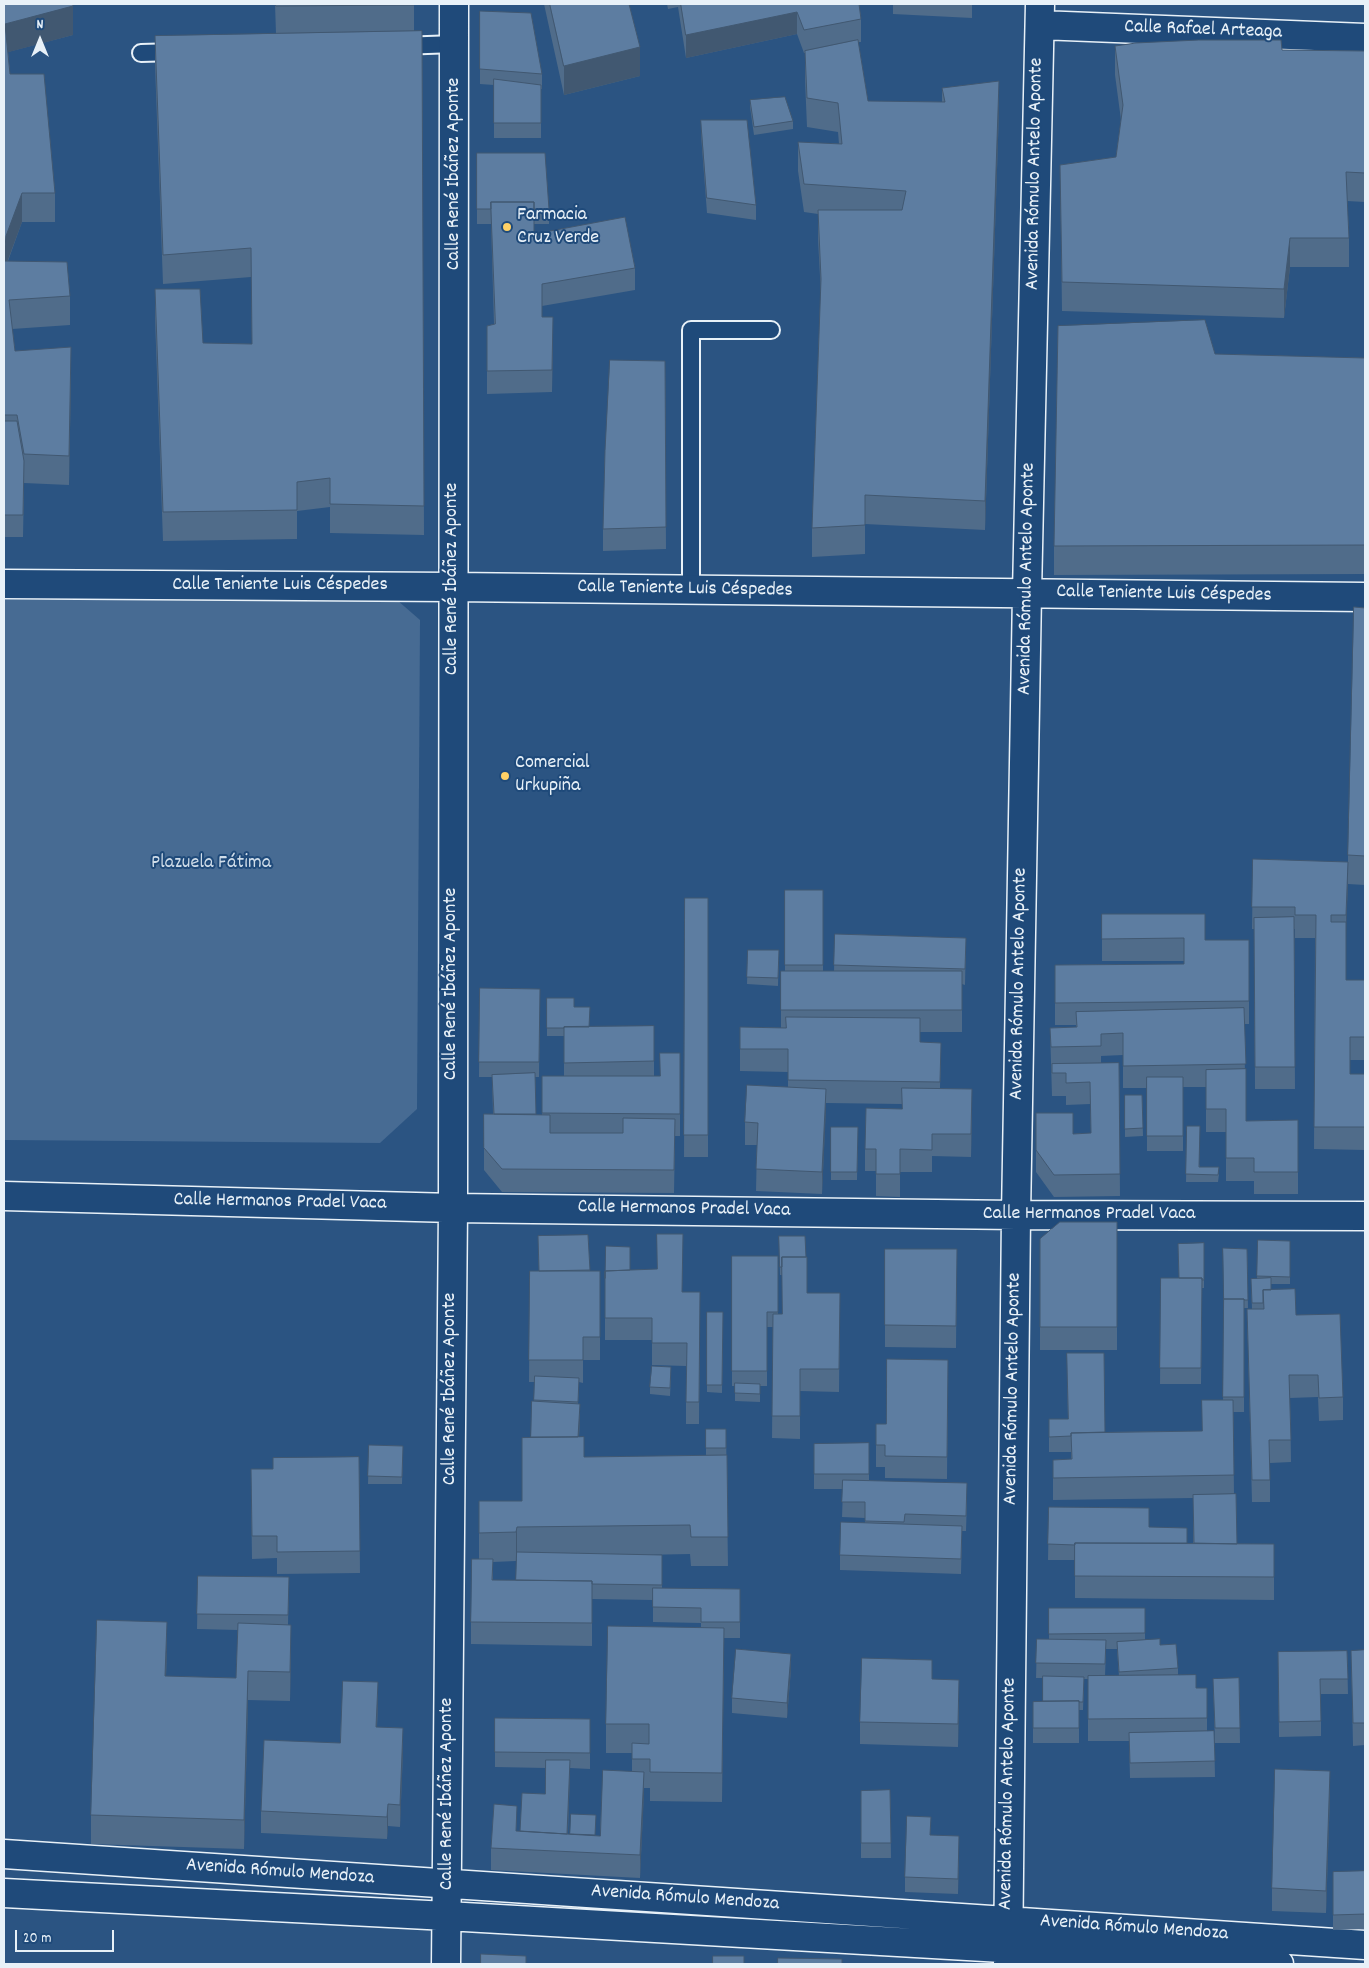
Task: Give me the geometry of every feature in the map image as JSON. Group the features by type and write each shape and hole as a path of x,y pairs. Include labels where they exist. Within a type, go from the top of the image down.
{"street":[{"name":"Calle René Ibáñez Aponte","path":"446,1964 453,1208 452,587 454,4"},
{"name":"Calle Rafael Arteaga","path":"1040,14 1365,38"},
{"name":"Avenida Rómulo Antelo Aponte","path":"1008,1957 1016,1215 1040,14"},
{"name":"Calle Teniente Luis Céspedes","path":"4,584 1365,597"},
{"name":"Calle Hermanos Pradel Vaca","path":"4,1196 453,1208 1016,1215 1365,1216"},
{"name":"Avenida Rómulo Mendoza","path":"4,1854 1365,1945"},
{"name":"Avenida Rómulo Mendoza","path":"4,1893 447,1916 1008,1957 1279,1964"}],"lane":[{"path":"386,46 455,44"},
{"path":"141,53 190,52"},
{"path":"691,590 691,330 771,330"}],"green space":[{"name":"Plazuela Fátima","path":"4,600 397,600 420,620 417,1109 380,1143 4,1140"}],"building":[{"path":"4,4 73,4 73,6 5,24 10,74 44,74 55,193 22,193 6,236 4,258"},
{"path":"276,4 414,4 414,5 276,6"},
{"path":"550,4 629,4 640,47 564,66"},
{"path":"681,4 859,4 861,19 804,30 797,12 686,35"},
{"path":"480,11 531,13 542,74 480,69"},
{"path":"422,31 424,506 330,504 330,478 297,482 297,510 163,512 155,289 200,289 203,343 252,344 251,248 163,255 155,36"},
{"path":"858,40 868,101 945,102 942,88 999,81 985,501 865,495 865,525 812,528 821,279 818,210 902,210 906,191 804,184 798,142 842,144 838,103 807,98 805,51"},
{"path":"1199,40 1281,40 1282,50 1365,51 1365,173 1346,172 1349,238 1290,238 1284,289 1062,282 1060,165 1116,157 1123,105 1115,46"},
{"path":"494,79 541,85 541,123 494,123"},
{"path":"785,97 793,121 754,127 750,100"},
{"path":"701,120 747,120 756,205 707,198"},
{"path":"477,153 545,153 549,209 534,209 534,202 491,202 491,209 477,209"},
{"path":"491,202 534,202 534,234 625,217 635,268 542,284 542,317 553,317 552,370 487,371 487,326 495,324"},
{"path":"4,261 67,262 70,296 9,300 15,351 71,347 69,456 24,454 17,415 4,415"},
{"path":"1205,320 1215,354 1365,358 1365,545 1054,546 1058,326"},
{"path":"610,360 665,361 666,527 603,529"},
{"path":"4,421 17,421 24,461 23,515 4,515"},
{"path":"1354,607 1365,608 1365,856 1348,855"},
{"path":"1253,859 1348,862 1346,915 1331,915 1331,922 1346,922 1346,980 1365,980 1365,1037 1350,1037 1350,1074 1365,1074 1365,1127 1314,1127 1316,915 1295,915 1295,907 1252,907"},
{"path":"785,890 823,890 823,965 785,965"},
{"path":"685,898 708,898 708,1135 684,1135"},
{"path":"1102,914 1205,914 1205,940 1249,940 1249,1001 1055,1003 1055,965 1184,964 1184,938 1102,939"},
{"path":"1294,917 1295,1067 1255,1067 1254,918"},
{"path":"835,934 966,938 965,969 834,965"},
{"path":"748,950 779,950 778,978 747,977"},
{"path":"781,971 962,971 962,1010 781,1010"},
{"path":"480,988 540,989 539,1062 479,1062"},
{"path":"547,998 574,998 574,1007 590,1007 589,1027 547,1028"},
{"path":"1244,1008 1246,1064 1123,1066 1123,1033 1101,1034 1101,1046 1051,1047 1050,1028 1077,1027 1076,1012"},
{"path":"786,1017 920,1018 920,1042 941,1043 940,1082 788,1080 788,1049 740,1049 740,1027 786,1028"},
{"path":"654,1026 654,1061 564,1063 564,1027"},
{"path":"660,1053 680,1053 680,1114 542,1113 542,1076 660,1076"},
{"path":"1119,1063 1120,1174 1054,1175 1036,1150 1036,1113 1073,1113 1073,1134 1091,1133 1090,1082 1066,1083 1066,1073 1052,1073 1052,1064"},
{"path":"1246,1069 1246,1121 1298,1120 1298,1172 1254,1172 1254,1158 1226,1158 1226,1109 1206,1109 1206,1070"},
{"path":"535,1073 536,1114 494,1114 492,1075"},
{"path":"1147,1077 1183,1077 1183,1136 1147,1136"},
{"path":"747,1085 826,1089 822,1172 756,1169 758,1123 745,1122"},
{"path":"902,1088 972,1089 971,1134 932,1134 932,1150 900,1149 900,1174 876,1174 876,1149 865,1149 866,1108 902,1109"},
{"path":"1125,1095 1142,1095 1143,1128 1125,1129"},
{"path":"484,1114 550,1115 550,1133 623,1133 623,1118 675,1119 674,1170 502,1169 484,1148"},
{"path":"1187,1126 1200,1126 1199,1167 1219,1167 1218,1175 1186,1174"},
{"path":"831,1127 858,1127 857,1172 831,1172"},
{"path":"1060,1222 1117,1222 1117,1327 1040,1327 1040,1239"},
{"path":"657,1234 683,1234 682,1292 700,1292 699,1402 686,1402 687,1343 652,1343 652,1318 605,1318 605,1271 657,1269"},
{"path":"588,1235 590,1270 539,1271 538,1236"},
{"path":"779,1236 805,1236 806,1257 782,1257 782,1267 780,1267"},
{"path":"1258,1240 1290,1241 1290,1277 1257,1276"},
{"path":"1204,1243 1204,1280 1202,1278 1179,1278 1178,1244"},
{"path":"606,1246 630,1247 630,1270 605,1271"},
{"path":"1223,1248 1247,1249 1248,1300 1224,1299"},
{"path":"885,1249 957,1249 956,1326 885,1325"},
{"path":"732,1256 778,1256 778,1312 767,1312 767,1371 732,1371"},
{"path":"782,1257 807,1257 807,1293 840,1293 839,1369 800,1369 800,1416 772,1416 773,1314 782,1314"},
{"path":"530,1271 600,1271 600,1337 583,1337 583,1360 529,1360"},
{"path":"1161,1278 1202,1278 1201,1368 1160,1368"},
{"path":"1271,1278 1271,1290 1263,1290 1263,1303 1252,1303 1251,1279"},
{"path":"1295,1289 1296,1315 1340,1314 1343,1397 1319,1398 1318,1375 1289,1375 1291,1440 1269,1440 1270,1480 1252,1480 1247,1309 1264,1309 1263,1290"},
{"path":"1224,1299 1244,1299 1244,1397 1223,1397"},
{"path":"707,1312 723,1312 722,1385 707,1385"},
{"path":"1067,1353 1104,1353 1105,1432 1071,1433 1071,1436 1049,1437 1049,1419 1068,1419"},
{"path":"887,1359 948,1360 947,1457 885,1456 885,1445 876,1445 876,1424 886,1424"},
{"path":"652,1366 671,1367 670,1388 650,1387"},
{"path":"535,1376 579,1378 578,1402 534,1400"},
{"path":"735,1383 760,1384 760,1394 735,1393"},
{"path":"1202,1400 1233,1400 1234,1475 1053,1478 1053,1460 1072,1459 1071,1433 1202,1431"},
{"path":"532,1401 580,1404 578,1437 531,1437"},
{"path":"706,1429 726,1429 726,1448 706,1448"},
{"path":"584,1437 584,1457 727,1455 728,1537 691,1537 690,1525 517,1527 516,1532 479,1533 479,1501 522,1501 522,1438"},
{"path":"869,1443 869,1474 814,1474 814,1444"},
{"path":"369,1445 403,1446 402,1477 368,1476"},
{"path":"359,1457 360,1551 277,1552 277,1536 252,1536 251,1469 273,1469 273,1458"},
{"path":"843,1480 967,1483 966,1516 905,1514 904,1522 865,1521 865,1502 842,1502"},
{"path":"1236,1494 1237,1544 1194,1543 1193,1495"},
{"path":"1049,1507 1149,1508 1149,1527 1187,1528 1187,1543 1048,1544"},
{"path":"841,1522 962,1526 961,1559 840,1555"},
{"path":"1075,1543 1274,1544 1274,1577 1075,1576"},
{"path":"517,1552 662,1555 662,1585 592,1584 592,1581 516,1580"},
{"path":"472,1559 493,1559 492,1580 592,1581 592,1623 471,1622"},
{"path":"198,1576 289,1577 288,1615 197,1614"},
{"path":"653,1588 740,1589 740,1622 701,1622 701,1608 653,1607"},
{"path":"1049,1608 1145,1608 1145,1633 1049,1634"},
{"path":"97,1620 167,1622 165,1676 236,1678 238,1623 291,1625 290,1672 248,1671 244,1820 91,1815"},
{"path":"608,1626 724,1628 722,1773 650,1772 650,1759 632,1759 632,1743 649,1744 649,1724 606,1724"},
{"path":"1037,1639 1106,1640 1105,1664 1036,1663"},
{"path":"1160,1639 1160,1645 1176,1644 1178,1668 1119,1672 1117,1642"},
{"path":"736,1649 791,1654 787,1703 732,1698"},
{"path":"1365,1650 1365,1723 1353,1723 1351,1651"},
{"path":"1347,1651 1348,1679 1320,1679 1321,1721 1279,1722 1278,1652"},
{"path":"862,1658 932,1660 932,1679 959,1680 958,1724 860,1722"},
{"path":"1196,1675 1196,1688 1207,1688 1207,1718 1088,1719 1088,1676"},
{"path":"1043,1676 1084,1677 1083,1702 1043,1701"},
{"path":"1239,1678 1240,1728 1215,1728 1213,1679"},
{"path":"343,1681 378,1682 376,1727 403,1728 400,1805 388,1804 387,1817 261,1811 264,1740 340,1743"},
{"path":"1079,1701 1079,1728 1033,1728 1033,1702"},
{"path":"495,1718 590,1719 590,1753 495,1752"},
{"path":"1214,1731 1215,1761 1130,1763 1129,1733"},
{"path":"546,1760 570,1760 567,1834 520,1831 522,1793 545,1794"},
{"path":"1275,1769 1330,1771 1326,1891 1272,1888"},
{"path":"603,1770 644,1772 640,1855 491,1848 494,1804 517,1806 516,1831 600,1836"},
{"path":"890,1790 891,1843 861,1843 861,1791"},
{"path":"571,1814 596,1815 595,1835 570,1834"},
{"path":"907,1816 931,1817 930,1835 959,1836 958,1879 905,1877"},
{"path":"1365,1871 1365,1914 1333,1915 1333,1872"},
{"path":"481,1954 526,1956 526,1964 481,1964"},
{"path":"713,1956 744,1956 744,1964 713,1964"},
{"path":"778,1958 842,1959 842,1964 778,1964"}],"place":[{"name":"Farmacia Cruz Verde","path":"507,227"},
{"name":"Comercial Urkupiña","path":"505,776"}]}
